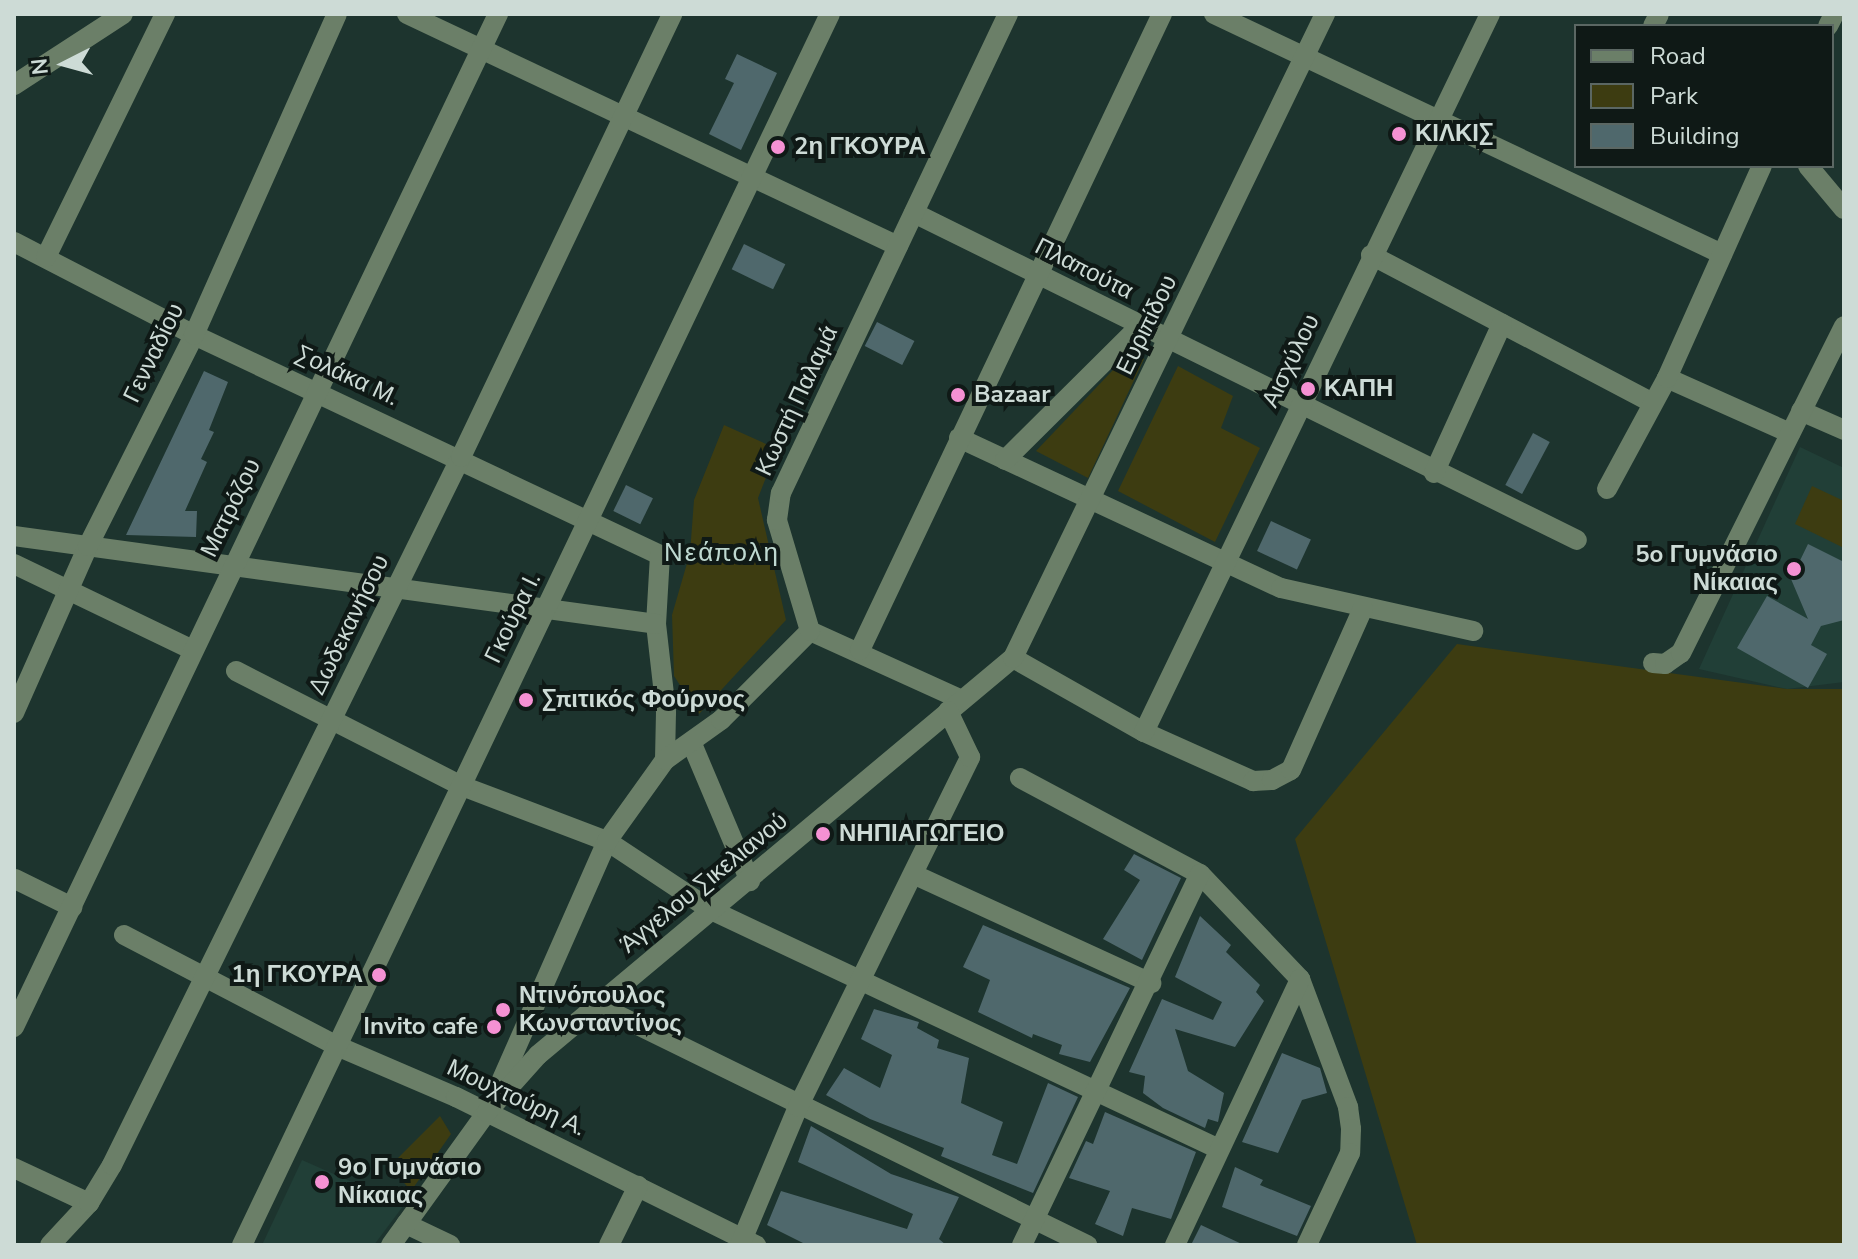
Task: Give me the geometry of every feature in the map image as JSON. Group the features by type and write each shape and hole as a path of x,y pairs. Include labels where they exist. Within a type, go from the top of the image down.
{"street":[{"path":"14,85 123,14"},
{"path":"46,257 165,14"},
{"name":"Γενναδίου","path":"14,713 88,546 194,335 337,14"},
{"path":"407,14 898,246"},
{"name":"Ματρόζου","path":"14,1027 232,564 498,14"},
{"name":"Δωδεκανήσου","path":"50,1245 89,1203 206,976 461,457 672,14"},
{"name":"Γκούρα Ι.","path":"242,1245 830,14"},
{"name":"Κωστή Παλαμά","path":"810,631 777,520 781,493 1008,14"},
{"path":"860,650 1162,14"},
{"path":"1214,14 1440,118 1579,175 1722,254"},
{"name":"Ευριπίδου","path":"1013,658 1325,14"},
{"name":"Αισχύλου","path":"1144,732 1225,566 1298,405 1490,14"},
{"path":"1607,489 1667,378 1761,168"},
{"path":"1810,168 1844,209"},
{"name":"Πλαπούτα","path":"914,213 1434,473 1577,540"},
{"name":"Σολάκα Μ.","path":"14,242 194,335 461,457 588,523 660,555 656,624"},
{"path":"1371,255 1653,403"},
{"path":"1434,473 1502,324"},
{"path":"1005,460 1140,326"},
{"path":"1653,663 1665,664 1681,653 1844,326"},
{"path":"1667,378 1790,433"},
{"path":"1801,411 1844,430"},
{"path":"959,438 1225,566 1281,588 1473,631"},
{"path":"14,536 656,624 666,712 665,760"},
{"path":"14,564 193,650"},
{"path":"1013,658 1144,732 1253,781 1272,780 1291,770 1363,608"},
{"path":"487,1112 607,841 665,760 692,744 810,631 860,650 955,706 970,757 915,875 798,1107 746,1243"},
{"name":"Άγγελου Σικελιανού","path":"391,1245 487,1112 538,1055 750,881 1013,658"},
{"path":"236,671 462,786 607,841 711,910 1099,1089 1219,1149"},
{"path":"692,744 750,881"},
{"path":"1020,778 1200,874 1300,979 1348,1107 1350,1153 1307,1245"},
{"path":"1022,1245 1151,983 1200,874"},
{"path":"915,875 1151,983"},
{"path":"15,879 72,907"},
{"name":"Μουχτούρη Α.","path":"124,935 337,1046 487,1112 746,1243"},
{"path":"1175,1245 1300,979"},
{"path":"597,1005 798,1107 1087,1245"},
{"path":"14,1168 89,1203"},
{"path":"609,1245 638,1186"},
{"path":"406,1224 450,1245"}],"shaded area":[{"name":"5o Γυμνάσιο Νίκαιας","path":"1800,447 1844,468 1844,682 1787,689 1699,669"},
{"name":"9ο Γυμνάσιο Νίκαιας","path":"302,1160 404,1205 374,1245 262,1245"}],"green space":[{"path":"1131,351 1144,359 1088,478 1036,451"},
{"path":"1178,366 1233,396 1221,428 1260,448 1215,542 1118,491"},
{"path":"724,425 777,449 758,498 786,620 699,714 674,676 672,615 690,553 694,500"},
{"path":"1812,486 1844,501 1844,548 1795,524"},
{"path":"1457,644 1787,689 1844,689 1844,1245 1417,1245 1295,839"},
{"path":"440,1116 451,1134 411,1191 390,1166"}],"building":[{"path":"737,54 777,73 741,150 709,134 734,83 725,79"},
{"path":"744,244 785,264 773,289 732,269"},
{"path":"877,322 914,341 902,365 865,346"},
{"path":"204,371 228,382 209,430 214,432 201,459 207,462 185,511 197,511 196,537 126,535"},
{"path":"1533,433 1550,442 1522,494 1505,485"},
{"path":"626,485 653,498 640,524 613,511"},
{"path":"1271,521 1311,540 1297,570 1257,551"},
{"path":"1808,544 1844,562 1844,620 1821,626 1811,645 1827,654 1808,688 1737,648 1767,596 1808,619 1791,579"},
{"path":"1134,854 1181,878 1142,960 1103,939 1140,880 1124,870"},
{"path":"1200,916 1231,945 1226,952 1260,985 1256,992 1264,1001 1235,1047 1175,1029 1188,1071 1224,1093 1218,1122 1208,1119 1205,1128 1163,1108 1143,1093 1145,1076 1129,1072 1162,999 1213,1020 1222,1002 1175,977"},
{"path":"983,925 1130,988 1090,1062 1059,1054 1062,1045 1033,1034 1032,1038 978,1012 990,980 963,967"},
{"path":"874,1009 919,1022 917,1028 939,1040 937,1048 969,1058 961,1103 1003,1122 992,1155 1017,1164 1048,1083 1078,1097 1033,1193 941,1156 944,1148 870,1119 826,1095 844,1068 880,1088 892,1055 861,1039"},
{"path":"1282,1053 1320,1068 1327,1093 1302,1100 1278,1153 1242,1142"},
{"path":"1105,1112 1196,1152 1171,1219 1132,1208 1123,1236 1095,1224 1110,1191 1069,1178 1086,1141 1093,1144"},
{"path":"811,1126 891,1174 959,1197 939,1239 946,1245 807,1245 767,1225 781,1191 907,1229 913,1214 798,1162"},
{"path":"1235,1167 1263,1180 1260,1185 1311,1206 1297,1236 1222,1207"},
{"path":"1201,1225 1244,1245 1191,1245"}],"place":[{"name":"ΚΙΛΚΙΣ","path":"1399,134"},
{"name":"2η ΓΚΟΥΡΑ","path":"778,147"},
{"name":"ΚΑΠΗ","path":"1308,389"},
{"name":"Bazaar","path":"958,395"},
{"name":"5o Γυμνάσιο Νίκαιας","path":"1794,569"},
{"name":"Σπιτικός Φούρνος","path":"526,700"},
{"name":"ΝΗΠΙΑΓΩΓΕΙΟ","path":"823,834"},
{"name":"1η ΓΚΟΥΡΑ","path":"379,975"},
{"name":"Ντινόπουλος Κωνσταντίνος","path":"503,1010"},
{"name":"Invito cafe","path":"494,1027"},
{"name":"9ο Γυμνάσιο Νίκαιας","path":"322,1182"}],"district":[{"name":"Νεάπολη","path":"722,553"}]}
